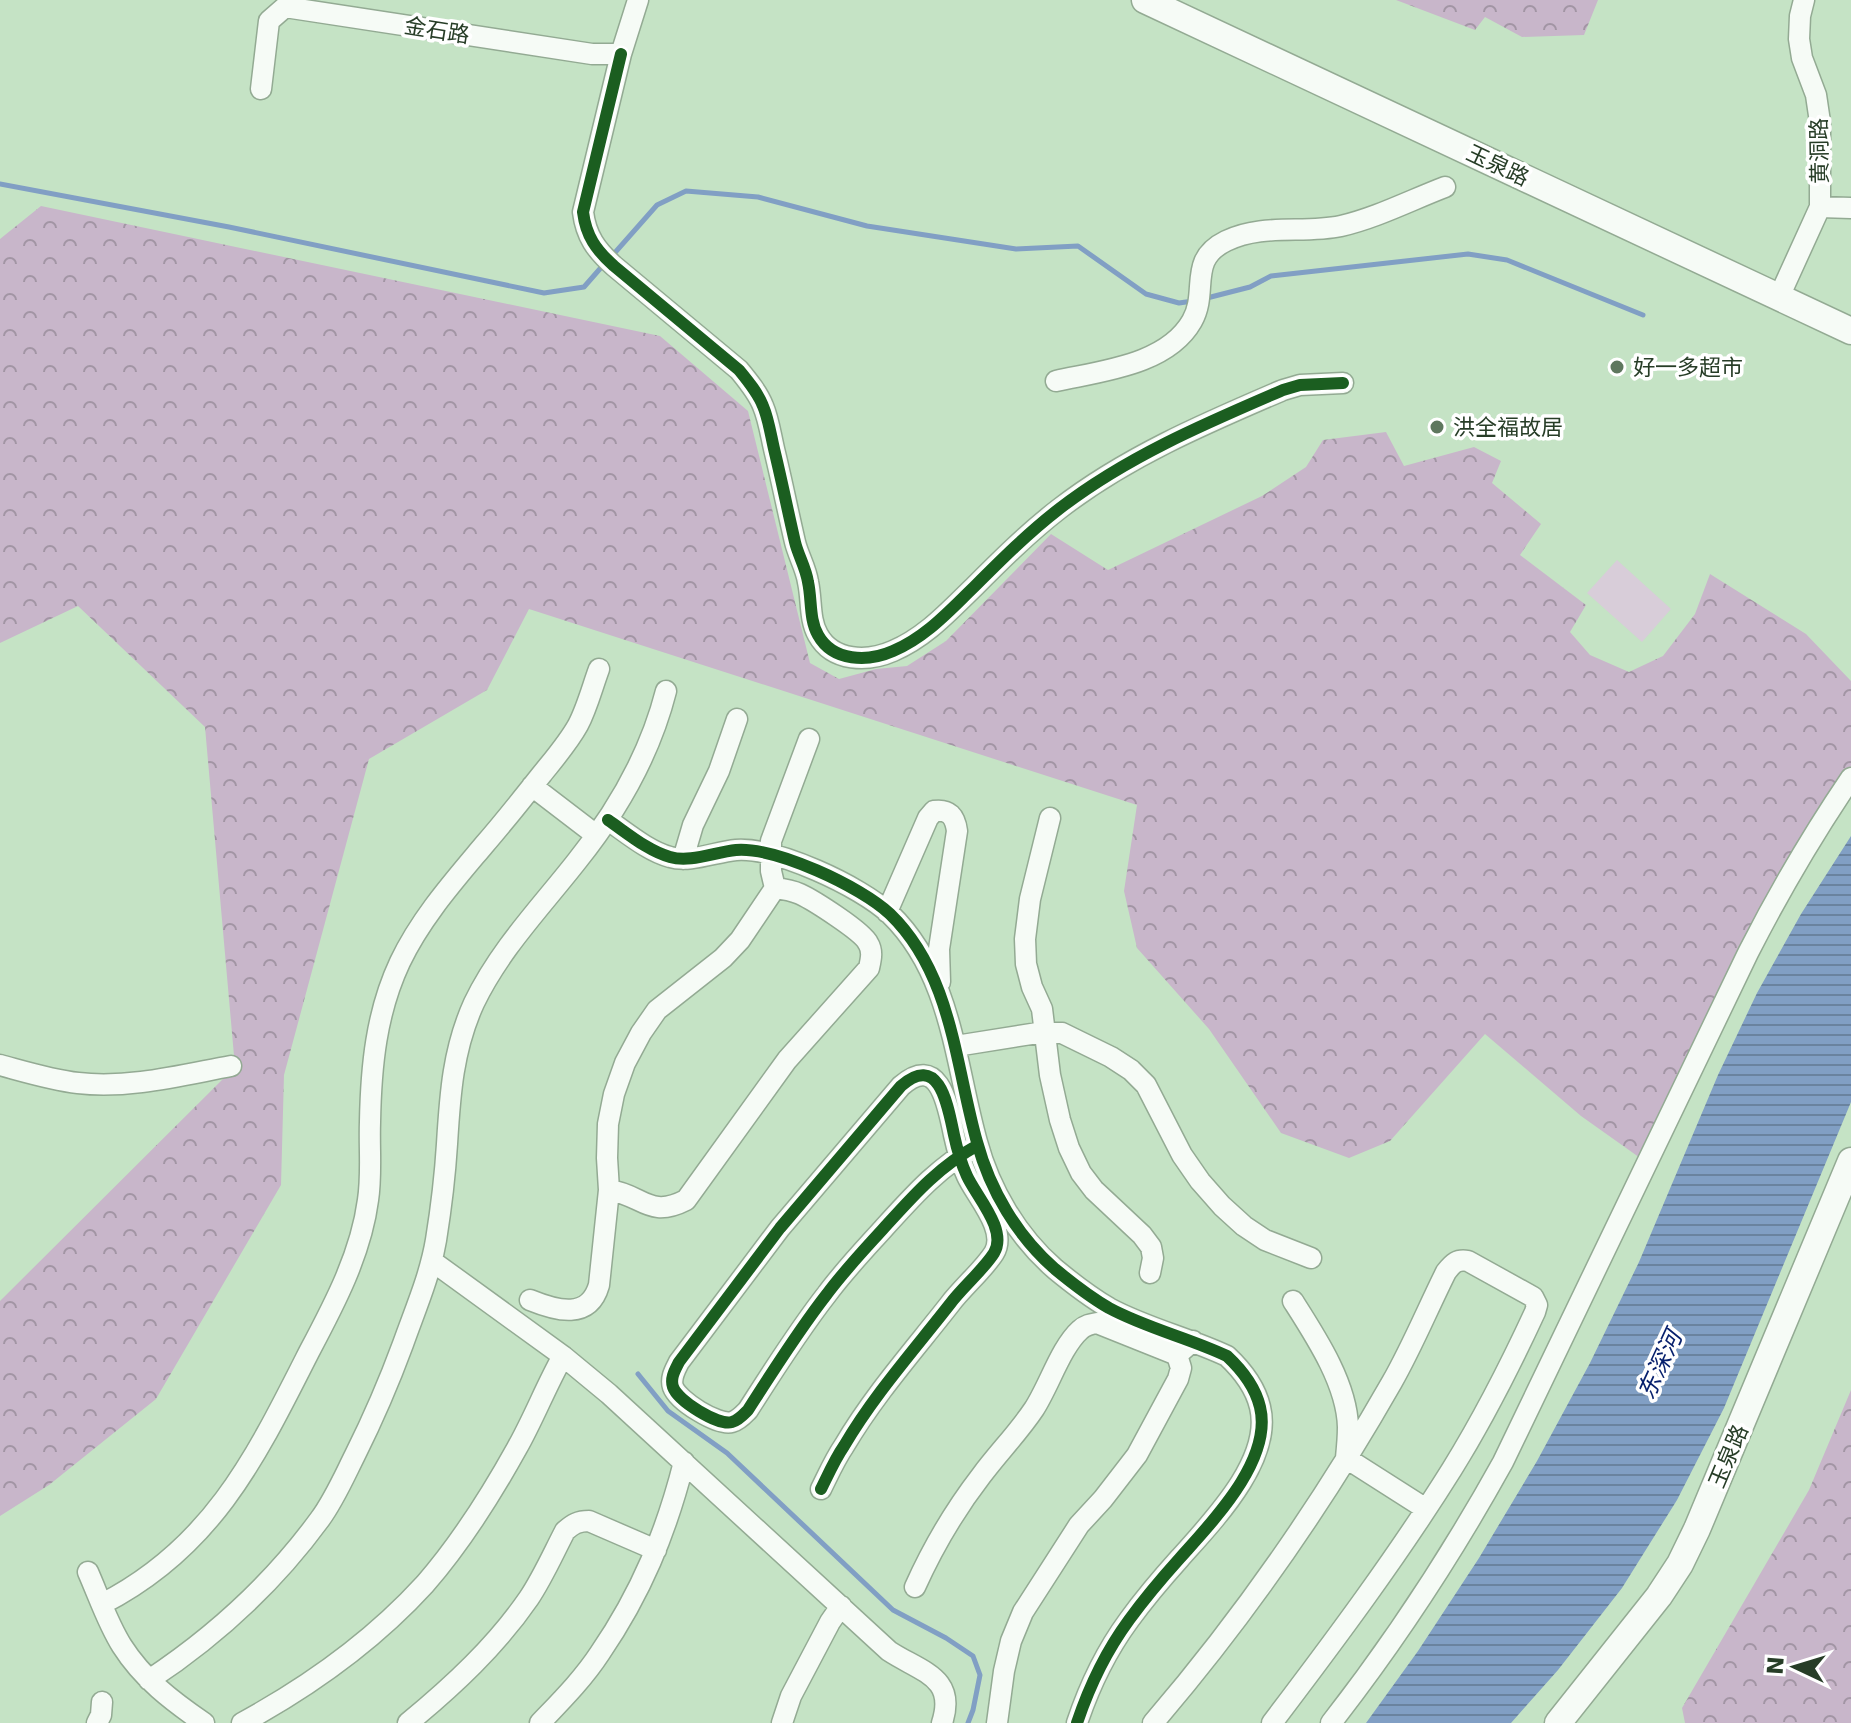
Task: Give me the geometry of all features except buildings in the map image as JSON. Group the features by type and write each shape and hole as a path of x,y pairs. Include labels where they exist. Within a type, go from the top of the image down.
{"street":[{"path":"638,0 621,54 583,212 588,236 606,259 739,370 752,386 762,404 796,547 808,582 813,626 828,649 839,655 876,656 907,645 939,621 1023,538 1102,479 1147,453 1283,390 1300,385 1343,383"},
{"name":"玉泉路","path":"1145,0 1851,331"},
{"name":"黄洞路","path":"1779,297 1820,207 1820,122 1816,95 1802,58 1799,39 1804,0"},
{"name":"金石路","path":"261,89 269,21 285,7 592,54 621,54"},
{"path":"1056,381 1131,365 1182,335 1198,308 1202,264 1223,242 1258,231 1339,226 1445,187"},
{"path":"1820,207 1851,208"},
{"path":"102,1604 144,1580 188,1544 227,1499 266,1438 329,1312 365,1221 371,1174 370,1113 374,1054 378,1021 387,993 432,907 577,726 599,669"},
{"path":"149,1680 187,1654 262,1587 322,1517 351,1464 392,1374 432,1261 454,1061 473,1005 506,948 579,860 629,785 648,749 666,691"},
{"path":"683,859 693,825 719,771 737,719"},
{"path":"530,1300 544,1306 575,1311 588,1306 596,1296 609,1190 608,1135 614,1094 625,1063 657,1010 723,958 740,940 775,888 771,871 771,841 809,739"},
{"path":"1331,1723 1431,1583 1503,1462 1720,1008 1806,846 1851,778"},
{"path":"532,786 602,828 663,855 683,859 735,850 771,854 835,880 887,912 918,947 940,994 956,1046 978,1145 990,1181 1008,1214 1030,1244 1053,1267 1109,1308 1185,1348"},
{"path":"887,912 928,818 934,811 942,810 949,814 956,820 957,831 939,949 940,994"},
{"path":"1050,818 1030,899 1025,939 1026,964 1042,1009 1050,1075 1060,1120 1081,1173 1151,1247 1153,1258 1150,1273"},
{"path":"609,1190 622,1192 645,1205 660,1209 686,1200 787,1060 869,968 872,956 870,944 861,934 801,894 775,888"},
{"path":"956,1046 1044,1032 1062,1033 1084,1042 1131,1070 1146,1085 1182,1155 1222,1206 1265,1240 1311,1258"},
{"path":"0,1065 62,1080 98,1084 155,1079 231,1066"},
{"path":"821,1489 843,1446 869,1408 956,1295 994,1252 998,1238 993,1221 967,1176 959,1155 941,1086 930,1076 919,1074 901,1086 780,1228 679,1362 673,1375 673,1387 680,1396 710,1418 732,1423 740,1418 829,1291 925,1182 959,1155 978,1145"},
{"name":"玉泉路","path":"1558,1723 1659,1596 1680,1564 1851,1161"},
{"path":"1153,1723 1289,1548 1393,1380 1446,1272 1461,1259 1468,1261 1533,1297 1537,1305 1535,1312 1494,1397 1453,1467 1341,1631 1272,1723"},
{"path":"432,1261 563,1356 609,1394 889,1651 939,1681 946,1694 942,1723"},
{"path":"1293,1301 1330,1364 1343,1398 1348,1424 1346,1458"},
{"path":"915,1587 941,1533 1036,1406 1080,1330 1097,1323 1185,1348 1227,1356 1242,1370 1260,1407 1262,1423 1255,1454 1235,1493 1128,1622 1102,1664 1077,1723"},
{"path":"997,1723 1011,1641 1023,1612 1079,1525 1137,1455 1178,1379 1185,1348"},
{"path":"242,1723 322,1674 360,1646 426,1582 461,1537 500,1477 563,1356"},
{"path":"1346,1458 1426,1509"},
{"path":"540,1723 599,1655 626,1612 656,1550 672,1508 684,1462"},
{"path":"408,1723 449,1689 507,1627 537,1585 565,1531 573,1524 589,1521 656,1550"},
{"path":"88,1572 121,1645 164,1695 204,1723"},
{"path":"782,1723 791,1696 841,1606"},
{"path":"97,1723 102,1702"}],"green space":[{"path":"1396,0 1598,0 1584,35 1522,37 1485,17 1475,30"},
{"path":"41,206 660,336 748,411 810,663 839,679 876,669 907,666 946,641 1051,534 1108,570 1262,496 1306,467 1323,440 1386,432 1404,466 1474,447 1501,461 1492,483 1541,524 1520,555 1586,605 1570,632 1590,655 1629,672 1663,656 1695,614 1710,574 1806,634 1851,681 1851,766 1749,943 1643,1160 1581,1116 1485,1034 1390,1141 1349,1158 1281,1133 1209,1029 1137,948 1124,891 1137,805 529,609 487,690 369,759 284,1075 281,1185 156,1399 49,1485 0,1516 0,1301 235,1067 205,727 78,606 0,643 0,239"},
{"path":"1851,1390 1851,1723 1685,1723 1682,1708 1809,1490"}],"shaded area":[{"path":"1617,560 1671,609 1642,642 1587,593"}],"water":[{"name":"东深河","path":"1851,836 1851,1102 1724,1408 1677,1500 1622,1588 1558,1670 1511,1723 1366,1723 1479,1558 1537,1461 1590,1363 1639,1262 1718,1075 1757,993 1801,914"}],"waterway":[{"path":"0,184 229,227 544,293 584,287 605,263"},
{"path":"612,256 657,205 686,191 758,197 867,226 1016,249 1078,246 1146,294 1179,303 1193,301"},
{"path":"1203,299 1250,287 1271,276 1468,254 1507,260 1643,315"},
{"path":"638,1374 668,1411 727,1453 893,1610 973,1656 980,1675 968,1723"}],"cycle path":[{"path":"621,54 583,212 587,228 593,242 608,260 739,370 758,396 767,417 795,542 807,577 815,629 825,644 842,655 862,658 883,655 927,631 1048,518 1085,490 1139,457 1283,390 1300,385 1343,383"},
{"path":"608,820 646,846 678,859 736,850 773,855 839,881 890,914 911,938 939,992 977,1142 997,1195 1017,1227 1055,1269 1095,1299 1138,1321 1227,1356 1251,1385 1258,1399 1262,1427 1249,1469 1223,1508 1154,1588 1121,1632 1099,1669 1077,1723"},
{"path":"821,1489 868,1409 955,1298 990,1259 997,1244 994,1224 965,1171 961,1161 959,1156 945,1098 933,1079 925,1075 914,1077 901,1086 780,1228 679,1362 672,1380 676,1393 690,1405 718,1420 732,1422 739,1418 748,1410 816,1308 854,1261 927,1183 950,1163 964,1154 978,1145"}],"place":[{"name":"好一多超市","path":"1617,367"},
{"name":"洪全福故居","path":"1437,427"}]}
